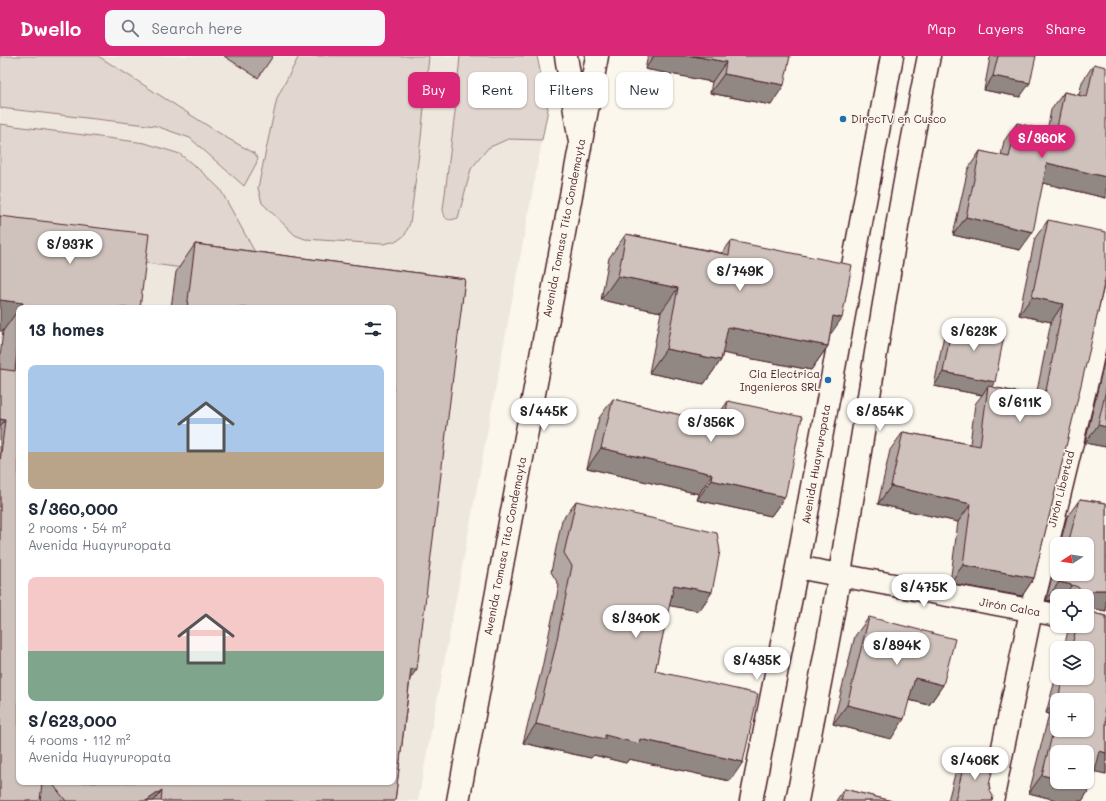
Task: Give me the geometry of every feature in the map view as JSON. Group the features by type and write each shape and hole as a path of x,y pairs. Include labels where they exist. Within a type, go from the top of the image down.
{"street":[{"path":"566,56 580,142"},
{"name":"Avenida Tomasa Tito Condemayta","path":"458,801 597,56"},
{"name":"Avenida Huayruropata","path":"751,801 797,567 892,56"},
{"path":"797,801 840,575 891,261 929,56"},
{"name":"Jirón Libertad","path":"992,801 1032,611 1090,369 1106,294"},
{"name":"Jirón Calca","path":"797,567 1050,614"}],"shaded area":[{"path":"0,56 537,56 540,72 535,72 535,108 548,109 418,801 0,801"},
{"path":"0,56 98,56 227,138 254,153 258,158 256,164 244,186 190,138 156,126 0,108"},
{"path":"299,56 429,56 427,72 408,72 408,108 424,108 410,223 405,235 397,241 383,244 305,239 295,235 262,203 258,188 277,98"},
{"path":"460,56 537,56 540,72 535,72 535,108 548,109 542,140 508,139 488,148 471,169 458,218 449,220 446,218 443,210 455,108 460,108 460,72 459,72"},
{"path":"0,124 145,143 180,154 220,189 261,263 277,281 0,243"}],"building":[{"path":"693,56 790,56 784,85 724,74 726,62"},
{"path":"998,56 1036,56 1030,83 993,76"},
{"path":"1094,64 1106,67 1106,177 1047,163 1033,232 966,217 980,151 1009,157 1017,123 1056,133 1064,92 1087,97"},
{"path":"0,216 149,234 140,305 23,305 23,303 0,300"},
{"path":"1048,220 1106,232 1106,275 1090,348 1034,578 963,565 971,504 891,486 903,432 980,446 988,386 1043,398 1045,390 1046,391 1063,304 1032,297"},
{"path":"626,234 729,255 731,241 852,265 842,318 833,316 828,346 728,327 721,360 666,349 678,288 618,276"},
{"path":"195,244 465,279 417,669 411,669 395,801 161,801 162,790 146,801 66,801 53,785 396,785 396,305 187,305"},
{"path":"953,321 1005,331 995,382 943,372"},
{"path":"16,362 16,785 42,785 40,801 0,801 0,462 5,420 0,419 0,369 15,371"},
{"path":"1106,390 1106,427 1098,425"},
{"path":"613,399 723,425 728,401 802,417 785,497 711,480 712,474 601,448"},
{"path":"1080,499 1106,503 1106,590 1079,589 1078,587 1059,582 1094,581 1094,537 1070,537"},
{"path":"576,501 717,533 720,551 712,592 674,585 655,671 758,694 743,762 640,739 639,744 605,735 605,739 536,724 555,649 572,566 564,553"},
{"path":"1094,612 1106,616 1106,704 1104,712 1106,713 1106,753 1100,751 1094,775 1094,745 1050,745 1050,777 1042,775 1052,737 1094,737 1094,693 1059,693 1061,685 1094,685 1094,641 1073,641 1075,633 1094,633"},
{"path":"869,617 955,639 943,685 915,678 904,719 847,705"},
{"path":"966,756 994,764 989,785 993,796 992,801 955,801"},
{"path":"844,789 892,801 841,801"}],"place":[{"name":"DirecTV en Cusco","path":"843,119"},
{"name":"Cia Electrica Ingenieros SRL","path":"828,380"}]}
